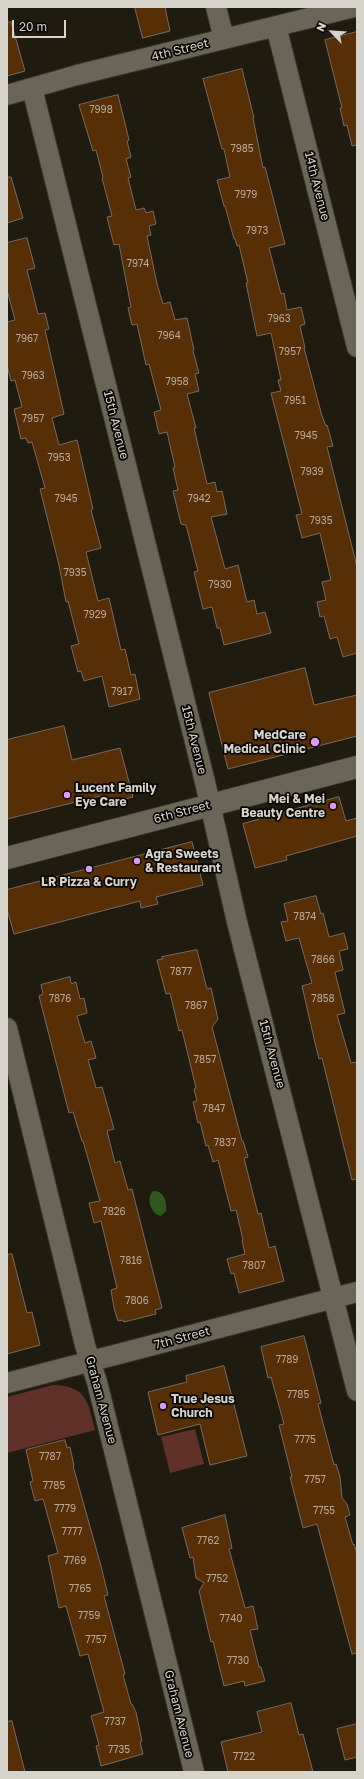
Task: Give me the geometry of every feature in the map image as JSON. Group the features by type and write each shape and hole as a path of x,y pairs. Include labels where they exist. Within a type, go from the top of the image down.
{"street":[{"path":"216,7 224,38"},
{"name":"4th Street","path":"7,95 77,75 354,7"},
{"name":"14th Avenue","path":"276,26 357,347"},
{"name":"15th Avenue","path":"32,88 238,922 357,1391"},
{"name":"6th Street","path":"7,858 357,767"},
{"name":"Graham Avenue","path":"7,1028 194,1772"},
{"name":"7th Street","path":"7,1384 357,1292"}],"shaded area":[{"path":"153,1191 160,1192 165,1200 166,1211 161,1216 154,1212 150,1205 150,1198"},
{"path":"53,1385 73,1389 84,1397 88,1404 95,1430 7,1453 7,1397"},
{"path":"195,1429 204,1464 170,1473 161,1437"}],"building":[{"path":"135,7 165,7 170,31 143,38"},
{"path":"11,22 25,71 7,76 7,23"},
{"path":"357,32 357,145 352,146 347,125 344,126 340,108 342,108 325,40"},
{"path":"242,69 254,118 263,168 265,167 285,244 269,248 281,294 284,293 287,310 301,307 305,324 300,326 304,348 322,416 326,426 327,425 333,446 327,447 357,567 357,653 343,657 337,637 330,639 324,616 320,617 317,602 326,600 322,582 331,580 320,533 302,538 296,515 302,514 271,393 281,391 278,380 281,380 271,333 257,336 246,283 248,283 239,245 237,246 234,239 217,180 230,177 224,149 222,149 203,79"},
{"path":"118,95 129,140 127,141 131,157 126,159 131,177 128,178 136,210 144,208 146,213 153,211 156,224 149,226 151,235 147,236 157,284 163,304 170,302 175,320 187,318 199,373 195,374 199,391 187,394 196,428 194,428 207,484 215,482 217,492 222,491 227,514 211,517 225,569 238,565 247,602 254,600 257,614 265,612 271,633 224,645 220,628 217,628 212,607 203,609 194,572 198,571 186,525 181,524 173,491 178,490 173,468 175,467 167,432 159,434 154,412 161,410 149,364 146,365 137,324 132,325 128,308 131,307 119,244 114,245 107,217 112,216 103,177 96,150 93,151 79,105"},
{"path":"7,177 11,177 23,218 7,223"},
{"path":"27,238 35,268 27,270 38,314 45,313 49,329 45,330 64,414 52,418 59,445 77,440 93,509 91,510 101,548 86,552 98,601 109,598 121,650 125,649 131,675 135,674 140,699 109,707 102,676 84,681 81,671 78,672 71,646 79,644 68,601 66,602 59,565 40,489 45,488 32,442 28,443 26,438 21,439 14,409 22,407 15,380 11,381 7,365 7,322 15,320 7,290 7,243"},
{"path":"305,668 314,705 357,695 357,736 228,769 209,693"},
{"path":"64,726 72,760 120,748 133,797 102,805 100,796 7,819 7,740"},
{"path":"339,797 346,821 357,818 357,836 286,856 287,860 255,868 243,824"},
{"path":"192,842 203,885 156,897 158,904 141,908 140,901 14,934 7,909 7,890"},
{"path":"316,896 321,914 323,913 329,937 344,933 348,949 339,951 343,970 335,972 345,1013 337,1015 351,1063 357,1062 357,1179 352,1180 322,1058 319,1059 302,986 312,983 299,938 286,941 281,922 288,921 284,904"},
{"path":"197,950 207,989 211,988 218,1019 212,1027 242,1141 248,1157 244,1158 258,1214 261,1213 269,1248 275,1246 284,1281 239,1293 234,1273 231,1274 227,1259 245,1254 236,1210 231,1211 218,1160 213,1162 208,1145 206,1146 200,1122 198,1123 193,1102 197,1101 194,1089 196,1088 182,1030 179,1031 170,993 166,994 157,960 163,959 162,957"},
{"path":"70,977 71,984 76,982 80,999 84,998 87,1013 77,1016 85,1043 91,1041 96,1058 88,1060 96,1088 102,1087 114,1129 107,1131 115,1163 120,1161 128,1190 132,1189 162,1308 155,1310 156,1314 124,1322 123,1320 118,1321 114,1308 111,1290 117,1288 101,1221 94,1223 89,1203 100,1201 73,1112 69,1113 39,996 43,994 41,985"},
{"path":"12,1254 27,1313 32,1312 40,1345 7,1354 7,1255"},
{"path":"304,1336 321,1403 318,1404 334,1465 336,1464 340,1477 342,1498 347,1504 350,1515 345,1517 357,1554 357,1653 352,1654 317,1524 303,1528 279,1425 284,1424 271,1377 268,1378 261,1347"},
{"path":"224,1366 247,1456 210,1465 200,1424 158,1435 148,1392 187,1382 186,1376"},
{"path":"65,1440 67,1448 70,1447 73,1466 101,1566 108,1595 104,1596 125,1674 123,1675 131,1704 136,1712 142,1741 140,1742 143,1754 101,1766 96,1746 99,1745 91,1716 104,1712 88,1654 80,1656 66,1606 59,1608 48,1556 58,1553 43,1499 35,1501 30,1482 33,1481 26,1450"},
{"path":"225,1515 232,1548 229,1549 245,1608 253,1606 258,1629 250,1630 259,1667 261,1667 265,1681 245,1686 244,1681 224,1686 213,1641 211,1642 199,1591 204,1583 196,1578 193,1557 190,1558 182,1528"},
{"path":"291,1703 299,1735 303,1734 313,1772 228,1772 221,1742 262,1732 257,1712"},
{"path":"12,1721 25,1772 7,1772 7,1722"},
{"path":"357,1724 357,1757 345,1760 337,1729"}],"place":[{"name":"MedCare Medical Clinic","path":"315,742"},
{"name":"Lucent Family Eye Care","path":"67,795"},
{"name":"Mei & Mei Beauty Centre","path":"333,806"},
{"name":"Agra Sweets & Restaurant","path":"137,861"},
{"name":"LR Pizza & Curry","path":"89,869"},
{"name":"True Jesus Church","path":"163,1406"}]}
